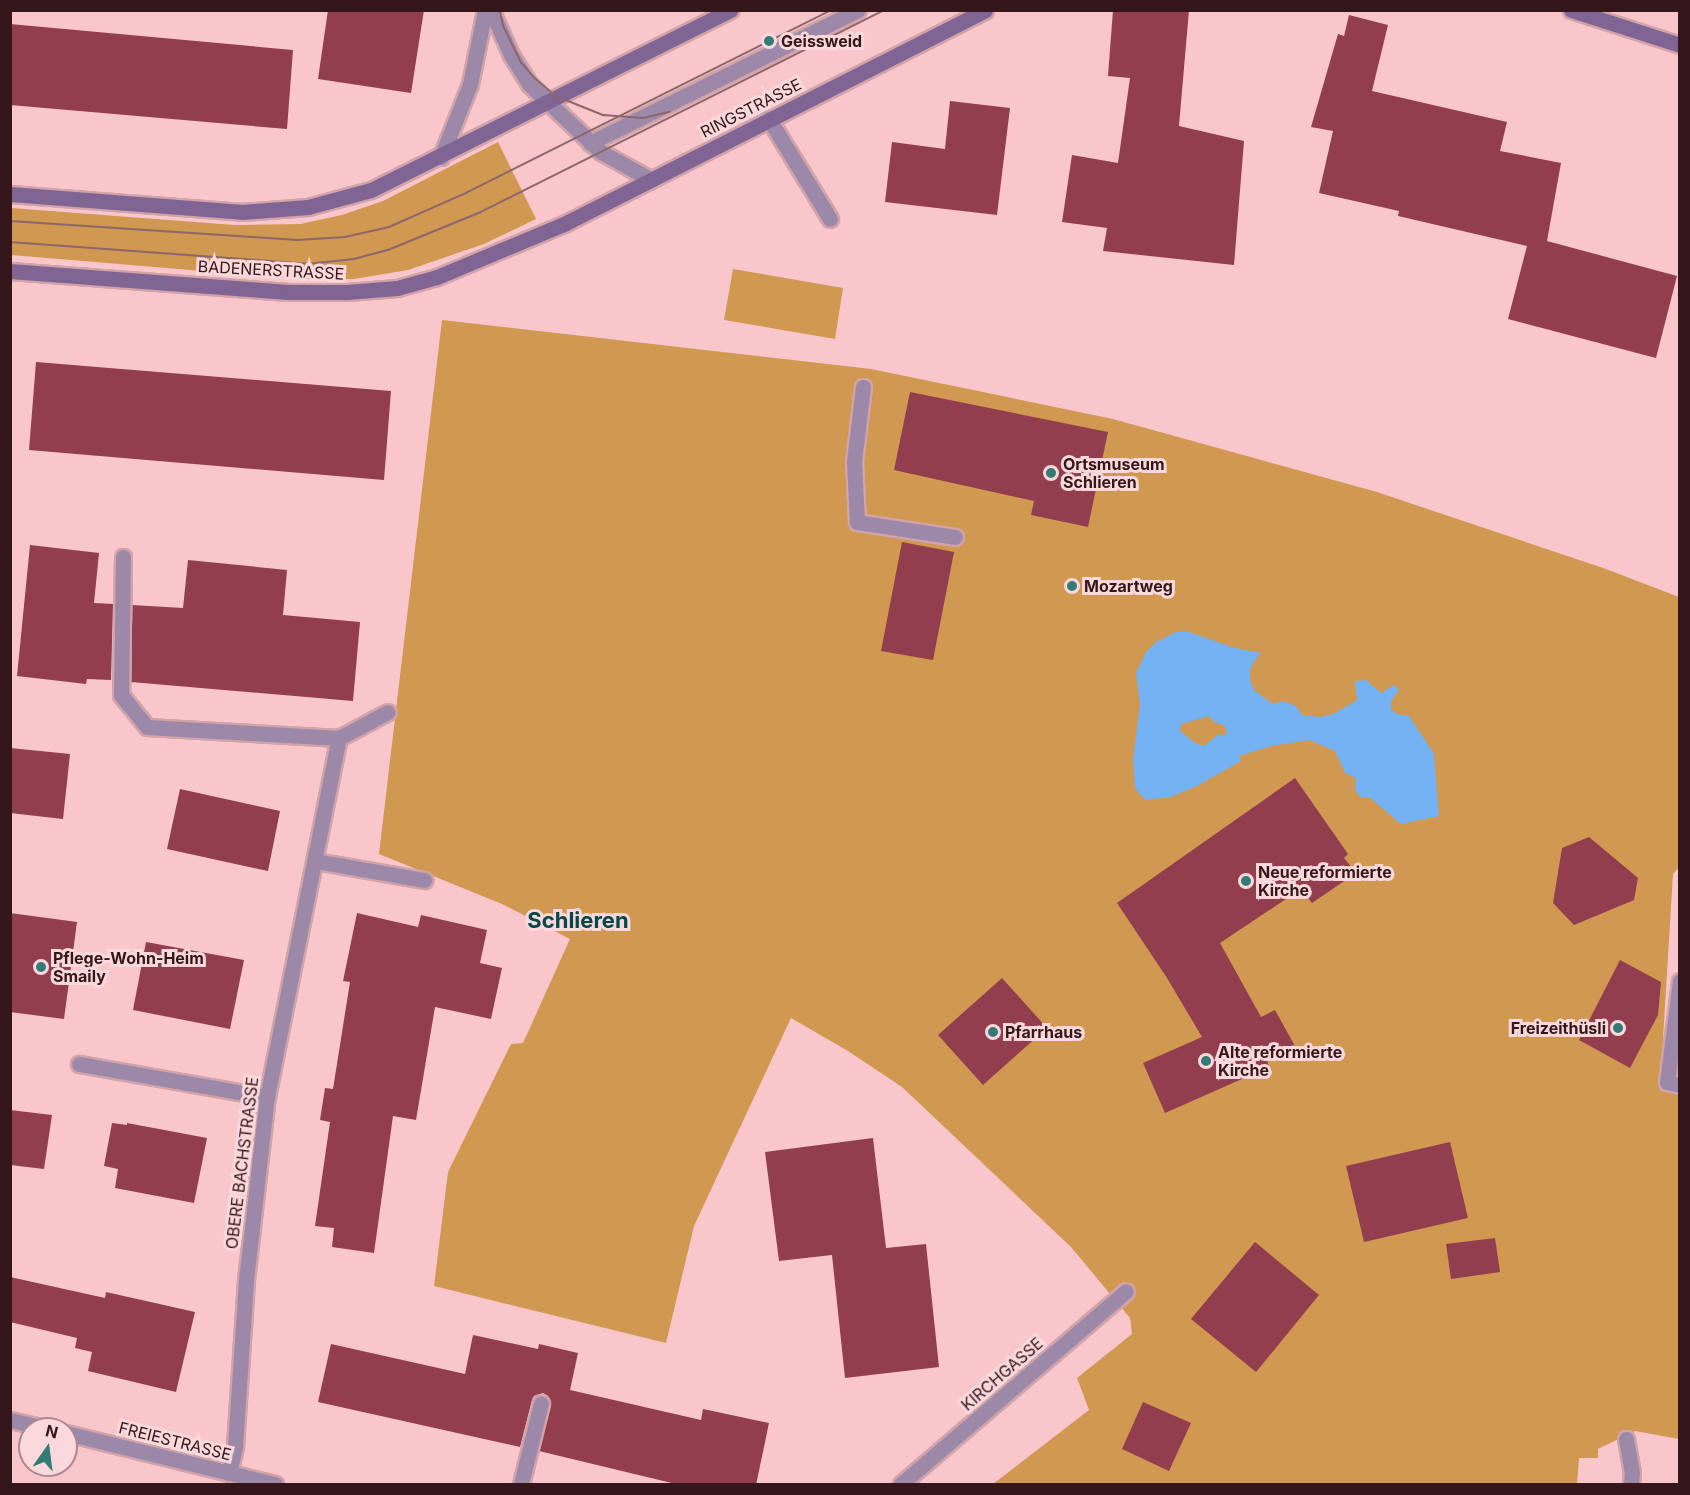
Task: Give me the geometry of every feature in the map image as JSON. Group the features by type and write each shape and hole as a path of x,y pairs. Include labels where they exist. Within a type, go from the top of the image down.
{"main road":[{"path":"10,194 242,212 308,207 371,190 441,157 546,101 730,10"},
{"name":"RINGSTRASSE","path":"650,179 985,10"},
{"path":"1571,10 1680,45"},
{"name":"BADENERSTRASSE","path":"10,271 288,292 347,292 397,288 436,277 564,224 650,179"}],"street":[{"path":"441,157 470,84 485,10"},
{"path":"491,10 520,71 546,101 590,143 622,165 650,179"},
{"path":"590,143 858,10"},
{"path":"769,119 830,219"},
{"path":"863,387 854,461 857,522 955,537"},
{"path":"123,557 121,695 147,727 339,738 388,712"},
{"name":"OBERE BACHSTRASSE","path":"229,1473 235,1446 246,1280 267,1097 339,738"},
{"path":"315,861 424,880"},
{"path":"1673,1083 1680,981"},
{"path":"79,1064 267,1097"},
{"name":"KIRCHGASSE","path":"901,1485 1126,1291"},
{"path":"521,1485 541,1403"},
{"name":"FREIESTRASSE","path":"78,1436 275,1485"},
{"path":"1626,1439 1632,1472 1631,1485"}],"shaded area":[{"path":"498,142 536,219 484,244 408,270 354,279 297,279 11,255 11,208 234,225 300,224 342,215 383,201"},
{"path":"733,269 843,288 835,339 724,320"},
{"path":"442,320 871,369 1113,419 1377,492 1606,569 1679,597 1680,866 1673,874 1660,1088 1679,1092 1679,1439 1635,1431 1598,1449 1598,1458 1579,1458 1577,1484 993,1484 1089,1410 1077,1378 1132,1334 1130,1318 1071,1247 902,1087 848,1051 791,1018 694,1226 666,1343 434,1286 448,1172 511,1044 523,1043 570,939 502,904 379,854"}],"water":[{"path":"1186,631 1235,648 1261,653 1250,670 1250,681 1255,691 1273,704 1283,701 1296,706 1302,715 1320,717 1333,714 1357,700 1355,681 1366,680 1381,693 1394,685 1399,690 1391,701 1391,709 1397,714 1409,716 1434,754 1439,816 1401,824 1369,797 1361,798 1355,790 1356,778 1345,773 1335,751 1309,740 1271,746 1239,756 1241,761 1197,786 1168,798 1144,799 1135,788 1133,759 1140,704 1136,673 1146,652 1156,642 1176,632","holes":["1209,716 1214,722 1225,726 1227,735 1219,734 1204,746 1195,743 1180,731 1181,724"]}],"building":[{"path":"328,10 424,10 411,93 318,79"},
{"path":"1113,10 1189,10 1179,126 1244,141 1234,265 1103,251 1107,228 1062,222 1072,155 1118,163 1130,78 1108,76"},
{"path":"1349,15 1388,25 1372,91 1507,122 1500,151 1561,163 1547,241 1677,276 1656,358 1508,319 1527,246 1398,216 1399,211 1319,193 1333,131 1311,127 1338,34 1344,36"},
{"path":"10,24 293,50 287,129 10,105"},
{"path":"950,101 1010,108 997,215 885,202 892,142 945,149"},
{"path":"36,362 391,391 384,480 29,450"},
{"path":"910,392 1108,432 1088,527 1031,515 1034,501 894,470"},
{"path":"902,542 954,552 933,660 881,651"},
{"path":"30,545 99,553 94,603 113,604 111,680 87,679 86,684 17,676"},
{"path":"188,560 287,570 283,615 360,622 353,701 131,682 132,605 183,608"},
{"path":"10,748 70,754 63,819 10,813"},
{"name":"Neue reformierte Kirche","path":"1295,778 1348,854 1344,858 1356,873 1312,903 1301,889 1220,943 1261,1017 1275,1010 1295,1046 1267,1060 1269,1067 1165,1113 1143,1063 1202,1037 1167,978 1117,903"},
{"path":"180,789 280,811 268,871 167,849"},
{"path":"1589,837 1638,878 1634,900 1574,925 1553,903 1562,848"},
{"name":"Pflege-Wohn-Heim Smaily","path":"10,913 77,922 64,1019 10,1012"},
{"path":"357,913 418,927 421,915 487,930 480,963 502,968 491,1019 435,1007 416,1120 393,1116 374,1253 332,1247 334,1228 315,1226 330,1122 320,1120 325,1088 333,1089 350,982 343,981"},
{"path":"146,942 244,960 230,1029 133,1010"},
{"name":"Freizeithüsli","path":"1620,960 1661,982 1658,1015 1630,1068 1579,1040"},
{"name":"Pfarrhaus","path":"1002,978 1047,1028 983,1085 938,1035"},
{"path":"10,1110 52,1115 44,1169 10,1165"},
{"path":"112,1123 127,1125 127,1123 207,1138 194,1203 115,1188 118,1169 104,1166"},
{"path":"873,1138 886,1248 926,1244 939,1367 845,1378 832,1255 779,1261 765,1152"},
{"path":"1450,1142 1468,1218 1364,1242 1346,1166"},
{"path":"1495,1238 1500,1272 1451,1279 1446,1244"},
{"path":"1255,1242 1319,1295 1256,1372 1191,1319"},
{"path":"10,1277 105,1298 106,1292 195,1312 176,1392 88,1371 92,1352 75,1348 77,1338 10,1322"},
{"path":"473,1335 538,1349 539,1344 578,1353 570,1390 701,1420 703,1409 769,1423 756,1485 680,1485 539,1451 551,1405 548,1396 543,1393 534,1396 532,1400 520,1447 318,1402 331,1344 465,1374"},
{"path":"1143,1402 1191,1423 1169,1471 1122,1449"}],"tram line":[{"path":"500,10 504,27 521,62 556,96 603,115 643,118 669,112"},
{"path":"10,221 297,240 345,237 389,227 466,193 831,10"},
{"path":"10,242 307,264 354,259 388,250 481,212 884,10"}],"place":[{"name":"Geissweid","path":"769,41"},
{"name":"Ortsmuseum Schlieren","path":"1051,473"},
{"name":"Mozartweg","path":"1072,586"},
{"name":"Neue reformierte Kirche","path":"1246,881"},
{"name":"Pflege-Wohn-Heim Smaily","path":"41,967"},
{"name":"Freizeithüsli","path":"1618,1028"},
{"name":"Pfarrhaus","path":"993,1032"},
{"name":"Alte reformierte Kirche","path":"1206,1061"}],"district":[{"name":"Schlieren","path":"578,921"}]}
